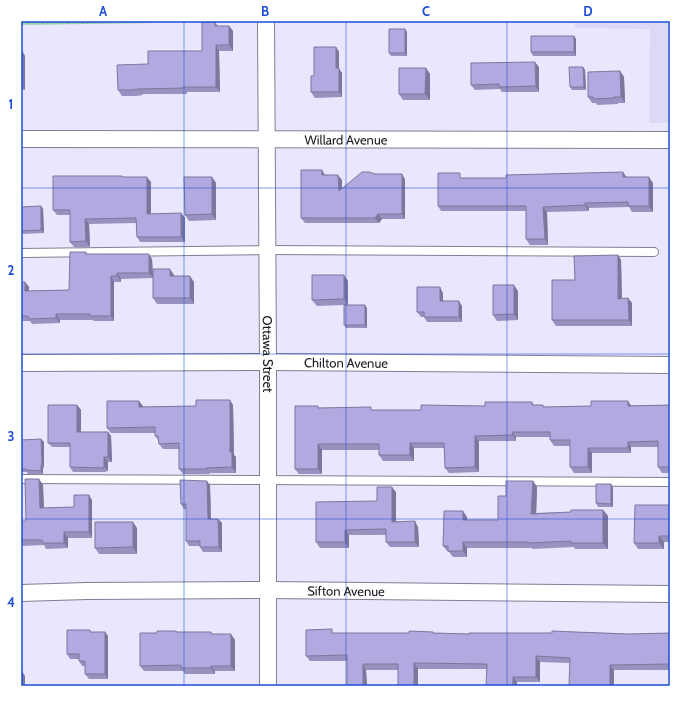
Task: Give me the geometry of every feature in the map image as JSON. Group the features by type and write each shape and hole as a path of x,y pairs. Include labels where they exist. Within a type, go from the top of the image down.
{"street":[{"name":"Ottawa Street","path":"266,21 268,686"},
{"name":"Willard Avenue","path":"21,139 670,140"},
{"name":"Chilton Avenue","path":"21,363 268,362 670,365"},
{"name":"Sifton Avenue","path":"21,593 268,590 670,594"}],"lane":[{"path":"21,253 267,250 654,252"},
{"path":"21,478 670,482"}],"shaded area":[{"path":"575,21 670,21 670,123 649,123 650,29 575,28"}],"green space":[{"path":"21,21 151,21 151,23 21,25"}],"building":[{"path":"202,22 215,22 215,26 229,26 229,45 216,45 216,87 118,90 117,65 148,64 148,51 202,51"},
{"path":"389,29 405,29 405,53 389,53"},
{"path":"531,36 574,36 574,52 531,52"},
{"path":"314,47 336,47 336,68 339,68 339,92 311,92 311,76 314,76"},
{"path":"22,50 22,85 21,85"},
{"path":"535,62 536,86 499,87 499,84 471,85 471,63"},
{"path":"569,67 583,67 584,87 570,87"},
{"path":"399,68 426,68 425,94 399,94"},
{"path":"620,71 621,97 593,99 593,97 588,97 588,72"},
{"path":"301,170 322,170 322,175 338,175 339,191 362,172 375,174 402,174 402,214 378,214 375,218 301,218"},
{"path":"623,172 623,177 649,177 649,206 628,206 628,202 585,203 585,205 543,207 545,239 526,239 526,206 438,206 438,173 460,173 460,178 506,178 506,175"},
{"path":"53,176 147,177 147,214 181,213 181,237 137,237 136,218 85,219 86,241 70,242 70,210 53,210"},
{"path":"184,177 212,177 212,214 185,215"},
{"path":"41,206 41,230 21,231 21,207"},
{"path":"70,252 86,252 86,254 149,254 149,273 117,273 117,276 111,276 111,316 90,316 90,314 56,314 56,318 29,319 28,316 21,316 21,282 25,282 25,291 69,290"},
{"path":"618,255 618,299 628,298 629,320 552,320 552,280 575,280 574,256"},
{"path":"153,269 170,269 170,276 190,276 190,298 153,298"},
{"path":"312,275 344,275 344,299 312,300"},
{"path":"493,285 514,285 514,314 493,315"},
{"path":"417,287 440,287 440,301 459,301 459,317 424,317 424,312 417,312"},
{"path":"344,305 365,305 365,325 344,325"},
{"path":"196,400 230,400 230,452 232,452 232,467 179,469 179,443 159,444 158,436 155,436 155,427 107,428 107,401 139,401 139,407 196,406"},
{"path":"591,401 628,401 628,406 670,405 670,467 658,467 658,441 628,442 628,448 588,448 588,467 570,467 570,440 550,440 550,432 512,432 513,435 475,436 475,467 445,468 444,443 410,443 410,455 379,455 379,444 318,444 318,469 295,469 295,406 318,406 318,408 371,407 371,410 421,410 421,405 485,406 485,402 532,402 532,405 543,405 543,407 591,406"},
{"path":"48,405 77,405 77,432 108,432 108,457 104,457 103,468 70,467 70,443 48,443"},
{"path":"41,439 41,471 21,469 21,440"},
{"path":"25,479 39,479 40,508 74,507 74,495 89,495 89,532 64,532 64,543 43,543 42,540 21,540 21,521 26,521"},
{"path":"180,480 207,481 208,519 218,519 219,547 200,547 200,541 186,541 186,504 181,504"},
{"path":"506,481 533,481 531,514 571,512 571,510 603,510 603,543 571,543 571,541 528,543 463,542 463,551 448,551 448,546 443,546 444,511 463,511 463,520 498,520 498,496 506,496"},
{"path":"596,484 611,484 611,504 596,503"},
{"path":"377,487 392,487 392,522 415,521 415,542 386,542 386,529 345,530 345,542 316,542 316,502 377,501"},
{"path":"635,505 670,505 670,536 659,536 659,543 634,543"},
{"path":"95,522 133,522 133,547 95,548"},
{"path":"332,629 332,633 409,633 409,631 469,634 552,633 552,631 629,634 670,633 670,664 610,665 610,686 569,686 570,658 536,656 536,677 513,677 513,686 486,686 487,664 414,663 414,686 398,686 398,664 363,664 363,686 347,686 347,655 306,656 306,630"},
{"path":"67,630 90,630 90,632 105,632 105,674 85,674 85,661 79,661 79,654 67,654"},
{"path":"157,631 231,634 231,666 181,668 181,665 140,666 140,633 157,633"}]}
